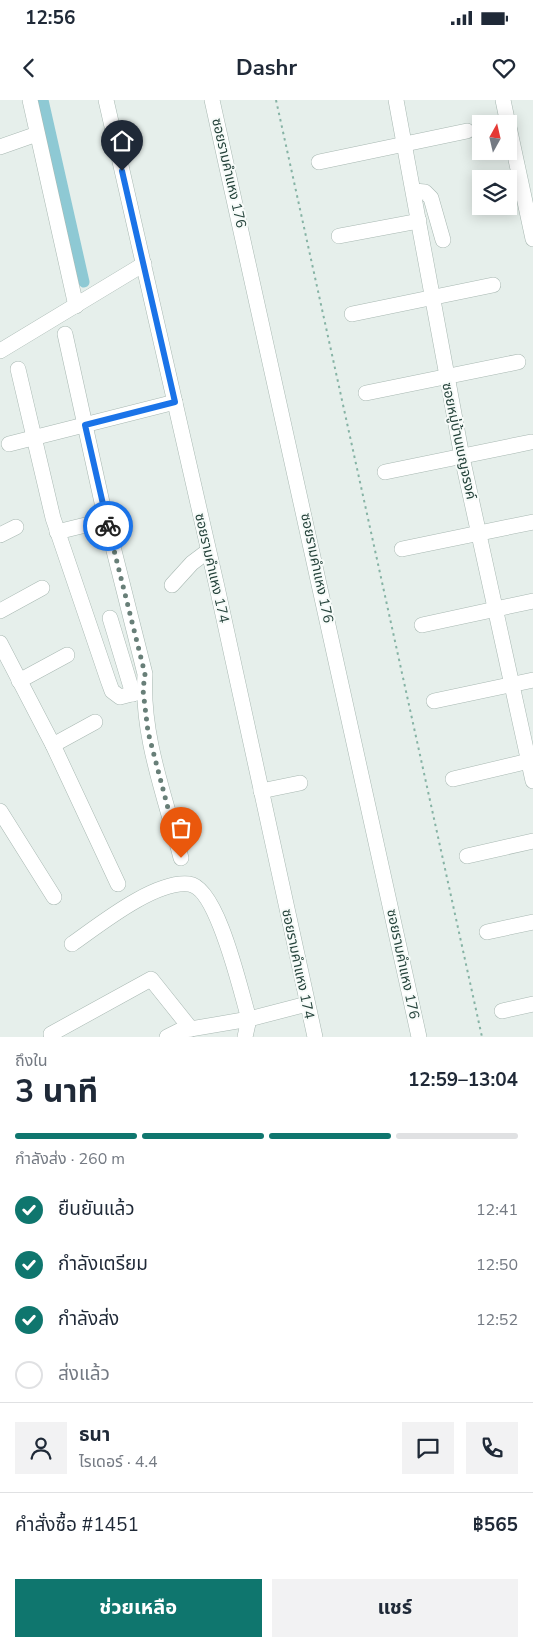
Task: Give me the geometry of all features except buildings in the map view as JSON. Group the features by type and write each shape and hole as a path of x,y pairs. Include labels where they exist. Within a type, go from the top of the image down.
{"street":[{"path":"30,100 76,306"},
{"name":"ซอยรามคำแหง 174","path":"106,100 175,402 315,1037"},
{"name":"ซอยรามคำแหง 176","path":"212,100 419,1037"},
{"name":"ซอยหมู่บ้านเบญจรงค์","path":"396,100 406,143 446,376 462,457 531,760 533,781"},
{"path":"503,100 506,115"},
{"path":"319,162 467,131"},
{"path":"0,146 37,134"},
{"path":"516,160 533,239"},
{"path":"414,192 424,192 431,198 442,240"},
{"path":"339,236 419,221"},
{"path":"0,352 144,264"},
{"path":"352,314 493,285"},
{"path":"65,334 106,520 145,674 138,692"},
{"path":"366,394 518,362"},
{"path":"18,369 57,532 112,691 120,697 138,692"},
{"path":"9,444 175,402"},
{"path":"385,472 531,442"},
{"path":"57,532 106,520"},
{"path":"402,549 533,522"},
{"path":"0,535 16,527"},
{"path":"172,585 192,563 208,551"},
{"path":"0,611 42,588"},
{"path":"422,625 533,601"},
{"path":"110,618 138,692 181,858"},
{"path":"0,643 53,745 118,884"},
{"path":"19,681 68,655"},
{"path":"434,701 533,680"},
{"path":"53,745 95,722"},
{"path":"454,779 531,760"},
{"path":"261,791 300,783"},
{"path":"0,811 54,896"},
{"path":"467,856 533,841"},
{"path":"72,944 137,899 178,884 190,884 198,888 210,903 222,927 249,1019 245,1037"},
{"path":"488,932 533,922"},
{"path":"52,1037 51,1034 151,979 191,1029"},
{"path":"167,1037 179,1031 249,1019 307,1004"},
{"path":"502,1011 533,1004"}],"path":[{"path":"276,100 482,1037"}],"waterway":[{"path":"43,100 84,282"}],"way so far":[{"path":"108,526 145,674 143,690 148,732 181,858"}],"route":[{"path":"108,526 85,425 175,402 122,171"}]}
